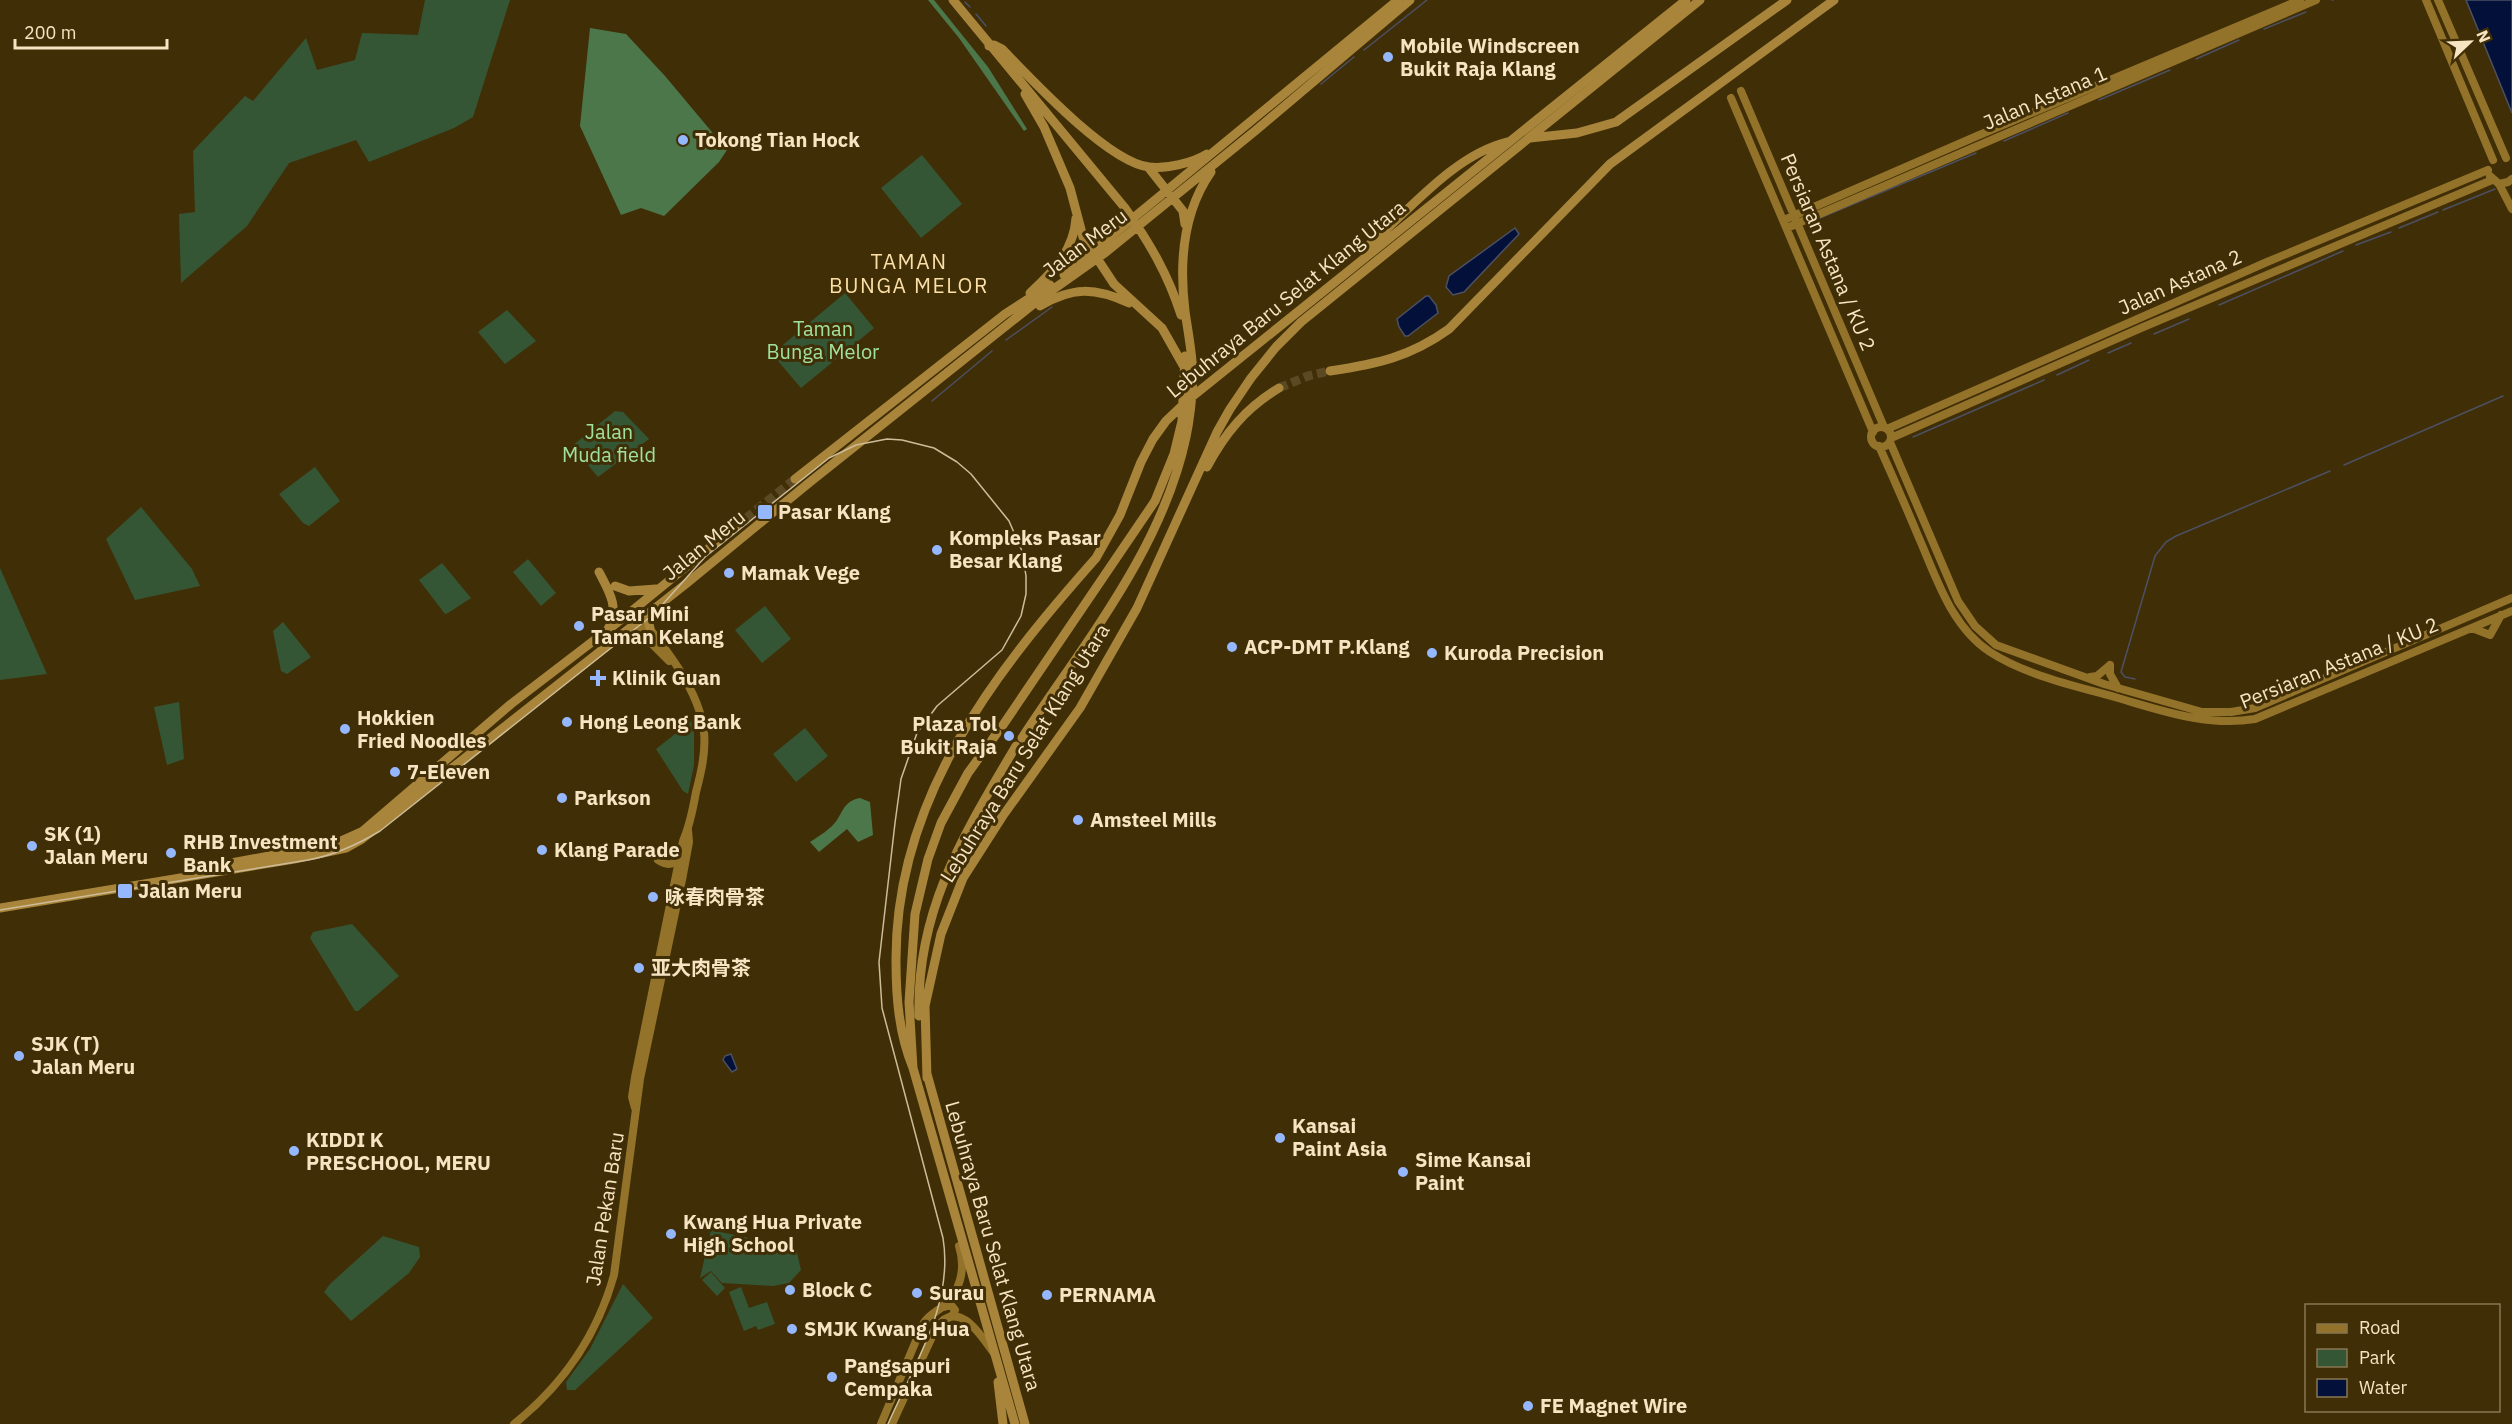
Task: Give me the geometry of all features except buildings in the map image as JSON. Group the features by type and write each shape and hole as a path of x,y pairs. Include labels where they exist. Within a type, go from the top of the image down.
{"highway":[{"path":"953,0 1125,208 1148,241 1171,285 1192,358"},
{"name":"Jalan Meru","path":"0,908 294,859 346,848 379,826 533,705 1096,256 1398,0"},
{"name":"Jalan Meru","path":"1170,195 1222,158 1410,0"},
{"name":"Lebuhraya Baru Selat Klang Utara","path":"1015,1424 914,1068 901,1032 898,1013 897,915 915,832 953,750 981,700 1000,673 1096,558 1120,515 1141,462 1166,421 1188,399 1686,0"},
{"name":"Lebuhraya Baru Selat Klang Utara","path":"927,1078 925,1006 941,934 950,906 982,846 1080,708 1137,608 1217,432 1251,378 1301,322 1700,0"},
{"path":"1345,272 1352,261 1450,172 1474,154 1508,141 1577,134 1616,122 1787,0"},
{"path":"1330,371 1388,361 1422,347 1449,329 1603,170 1632,146 1834,0"},
{"path":"990,46 994,45 1002,49 1086,129 1116,152 1148,167 1183,211 1184,294 1192,358 1188,376 1185,421"},
{"path":"990,46 1028,99 1044,127 1070,188 1083,237 1114,284 1167,334 1188,376"},
{"path":"1148,167 1182,164 1202,157 1232,139"},
{"path":"1184,247 1192,206 1203,184 1222,158"},
{"path":"1005,314 1053,272 1062,260 1074,234 1076,210"},
{"name":"Jalan Meru","path":"795,479 1005,314 1096,256"},
{"path":"1006,326 1062,293 1078,291 1110,295 1142,309"},
{"path":"1178,306 1188,376"},
{"path":"1180,516 1227,433 1256,402 1279,388"},
{"name":"Lebuhraya Baru Selat Klang Utara","path":"914,1068 910,1029 911,942 921,887 941,823 968,773 1155,501 1185,421"},
{"name":"Lebuhraya Baru Selat Klang Utara","path":"1025,1424 927,1078 920,1032 919,998 932,914 946,873 966,831 1019,742 1129,576 1155,527 1172,485 1185,421"},
{"name":"Jalan Meru","path":"0,902 71,892 341,842 363,831 512,704 735,527"},
{"path":"587,646 607,630 613,617 612,594 599,572"},
{"path":"615,586 629,591 651,591 661,587"},
{"path":"650,628 648,620 653,609"},
{"path":"614,640 650,642"},
{"path":"469,741 518,706 528,703 533,705"},
{"path":"994,1353 1003,1424"},
{"path":"1011,1377 1032,1424"}],"street":[{"name":"Jalan Astana 1","path":"1796,220 1977,136 2300,0"},
{"name":"Jalan Astana 1","path":"1786,224 2316,0"},
{"path":"2426,0 2493,160 2488,170 2512,209"},
{"path":"2438,0 2510,159 2493,160"},
{"name":"Persiaran Astana / KU 2","path":"1741,91 1886,428"},
{"name":"Persiaran Astana / KU 2","path":"1731,98 1873,432"},
{"name":"Jalan Astana 2","path":"1886,428 2068,348 2488,170"},
{"name":"Jalan Astana 2","path":"1890,440 2024,378 2120,337 2496,182 2512,180"},
{"path":"2024,378 2060,358 2068,348 2079,350 2110,338 2120,337"},
{"path":"1877,428 1886,428 1890,440 1885,446 1879,446 1872,441 1873,432 1877,428"},
{"name":"Persiaran Astana / KU 2","path":"1890,440 1958,601 1975,626 1996,645 2085,678 2202,712 2231,712 2255,708 2512,598"},
{"name":"Persiaran Astana / KU 2","path":"1879,446 1949,606 1967,632 1989,651 2014,666 2156,709 2195,719 2231,723 2255,719 2512,611"},
{"path":"2470,617 2485,622 2491,608"},
{"name":"Jalan Pekan Baru","path":"632,611 650,642 676,669"},
{"path":"2472,628 2490,635 2501,615"},
{"name":"Jalan Pekan Baru","path":"635,1109 632,1097 635,1077 701,769 704,735 693,698 663,644 650,628 638,620"},
{"path":"2085,678 2097,676 2110,665 2110,674 2118,688"},
{"path":"2036,673 2061,677 2092,687 2104,684 2108,691 2156,709"},
{"name":"Jalan Pekan Baru","path":"514,1424 558,1385 586,1345 608,1298 614,1275 622,1203 632,1153 635,1109 682,880 689,842 688,830"},
{"path":"658,860 665,865 674,863 681,854"},
{"path":"880,1424 923,1324 953,1295 963,1267 951,1201"},
{"path":"892,1424 936,1328 953,1315 955,1310 951,1305 943,1306"},
{"path":"947,1318 957,1317 973,1326 994,1353"}],"green space":[{"path":"425,0 510,0 473,117 454,128 369,162 356,140 289,163 247,226 181,283 179,214 195,212 193,151 245,96 253,101 306,38 317,70 355,60 362,33 418,35"},
{"path":"928,0 934,0 988,67 1027,129 1024,131 959,38"},
{"path":"590,28 626,34 665,76 727,150 719,162 664,216 641,208 621,215 580,126"},
{"path":"922,155 962,204 921,238 881,188"},
{"name":"Taman Bunga Melor","path":"845,293 874,328 801,388 772,354"},
{"path":"507,310 536,341 505,364 478,332"},
{"name":"Jalan Muda field","path":"615,411 623,412 649,439 598,477 572,446"},
{"path":"315,467 340,501 309,526 303,523 279,494"},
{"path":"141,507 192,569 200,586 135,600 106,539"},
{"path":"528,559 556,593 541,606 513,572"},
{"path":"442,563 471,598 445,614 419,580"},
{"path":"0,568 47,674 0,680"},
{"path":"765,606 791,639 762,663 735,630"},
{"path":"283,622 311,657 287,674 281,671 273,631"},
{"path":"179,702 184,759 167,765 154,707"},
{"path":"694,719 694,765 688,794 683,791 656,749"},
{"path":"805,728 828,756 796,782 773,754"},
{"path":"860,798 870,802 873,835 858,842 847,829 819,852 810,842 832,826 848,803"},
{"path":"352,924 399,976 358,1011 355,1011 310,938 313,932"},
{"path":"711,1230 796,1248 801,1270 789,1283 773,1286 722,1283 711,1271 700,1278"},
{"path":"383,1236 419,1247 420,1257 409,1273 351,1321 324,1292"},
{"path":"711,1272 725,1288 717,1296 702,1280"},
{"path":"623,1284 653,1318 575,1390 567,1390 566,1382 590,1349"},
{"path":"741,1287 749,1308 767,1302 775,1324 758,1330 756,1326 744,1331 729,1292"}],"water":[{"path":"2466,0 2512,0 2512,113"},
{"path":"1515,228 1519,234 1464,292 1453,295 1446,287 1449,276"},
{"path":"1429,296 1436,305 1438,313 1405,336 1397,319"},
{"path":"731,1054 737,1069 732,1072 723,1060 725,1056"}],"waterway":[{"path":"1364,50 1427,0"},
{"path":"965,2 970,7"},
{"path":"2264,29 2306,12"},
{"path":"976,14 986,26"},
{"path":"2196,59 2239,40"},
{"path":"1321,84 1354,57"},
{"path":"2099,100 2170,70"},
{"path":"2004,141 2068,113"},
{"path":"1815,220 1976,153"},
{"path":"2443,210 2495,189"},
{"path":"2399,228 2438,212"},
{"path":"2356,245 2391,232"},
{"path":"2219,305 2343,251"},
{"path":"1006,340 1052,307"},
{"path":"2154,334 2189,319"},
{"path":"2108,353 2131,343"},
{"path":"932,401 992,351"},
{"path":"2057,375 2089,360"},
{"path":"1913,437 2044,380"},
{"path":"2344,465 2503,396"},
{"path":"2135,679 2125,677 2121,672 2155,556 2166,542 2330,471"}],"tunnel":[{"path":"1279,388 1308,376 1330,371"},
{"path":"735,527 795,479"}],"tram line":[{"path":"0,910 308,860 354,845 380,831 654,614 705,557 829,458 856,445 887,439 902,440 934,448 971,474 1009,521 1022,551 1026,594 1021,616 1002,650 937,706 917,733 901,779 879,962 882,1008 943,1238 945,1263 943,1287 929,1334 888,1424"}],"place":[{"name":"Mobile Windscreen Bukit Raja Klang","path":"1388,57"},
{"name":"Tokong Tian Hock","path":"683,140"},
{"name":"Pasar Klang","path":"765,512"},
{"name":"Kompleks Pasar Besar Klang","path":"937,550"},
{"name":"Mamak Vege","path":"729,573"},
{"name":"Pasar Mini Taman Kelang","path":"579,626"},
{"name":"ACP-DMT P.Klang","path":"1232,647"},
{"name":"Kuroda Precision","path":"1432,653"},
{"name":"Klinik Guan","path":"598,678"},
{"name":"Hong Leong Bank","path":"567,722"},
{"name":"Hokkien Fried Noodles","path":"345,729"},
{"name":"Plaza Tol Bukit Raja","path":"1009,736"},
{"name":"7-Eleven","path":"395,772"},
{"name":"Parkson","path":"562,798"},
{"name":"Amsteel Mills","path":"1078,820"},
{"name":"SK (1) Jalan Meru","path":"32,846"},
{"name":"Klang Parade","path":"542,850"},
{"name":"RHB Investment Bank","path":"171,853"},
{"name":"Jalan Meru","path":"125,891"},
{"name":"咏春肉骨茶","path":"653,897"},
{"name":"亚大肉骨茶","path":"639,968"},
{"name":"SJK (T) Jalan Meru","path":"19,1056"},
{"name":"Kansai Paint Asia","path":"1280,1138"},
{"name":"KIDDI K PRESCHOOL, MERU","path":"294,1151"},
{"name":"Sime Kansai Paint","path":"1403,1172"},
{"name":"Kwang Hua Private High School","path":"671,1234"},
{"name":"Block C","path":"790,1290"},
{"name":"Surau","path":"917,1293"},
{"name":"PERNAMA","path":"1047,1295"},
{"name":"SMJK Kwang Hua","path":"792,1329"},
{"name":"Pangsapuri Cempaka","path":"832,1377"},
{"name":"FE Magnet Wire","path":"1528,1406"}],"district":[{"name":"TAMAN BUNGA MELOR","path":"909,274"}]}
